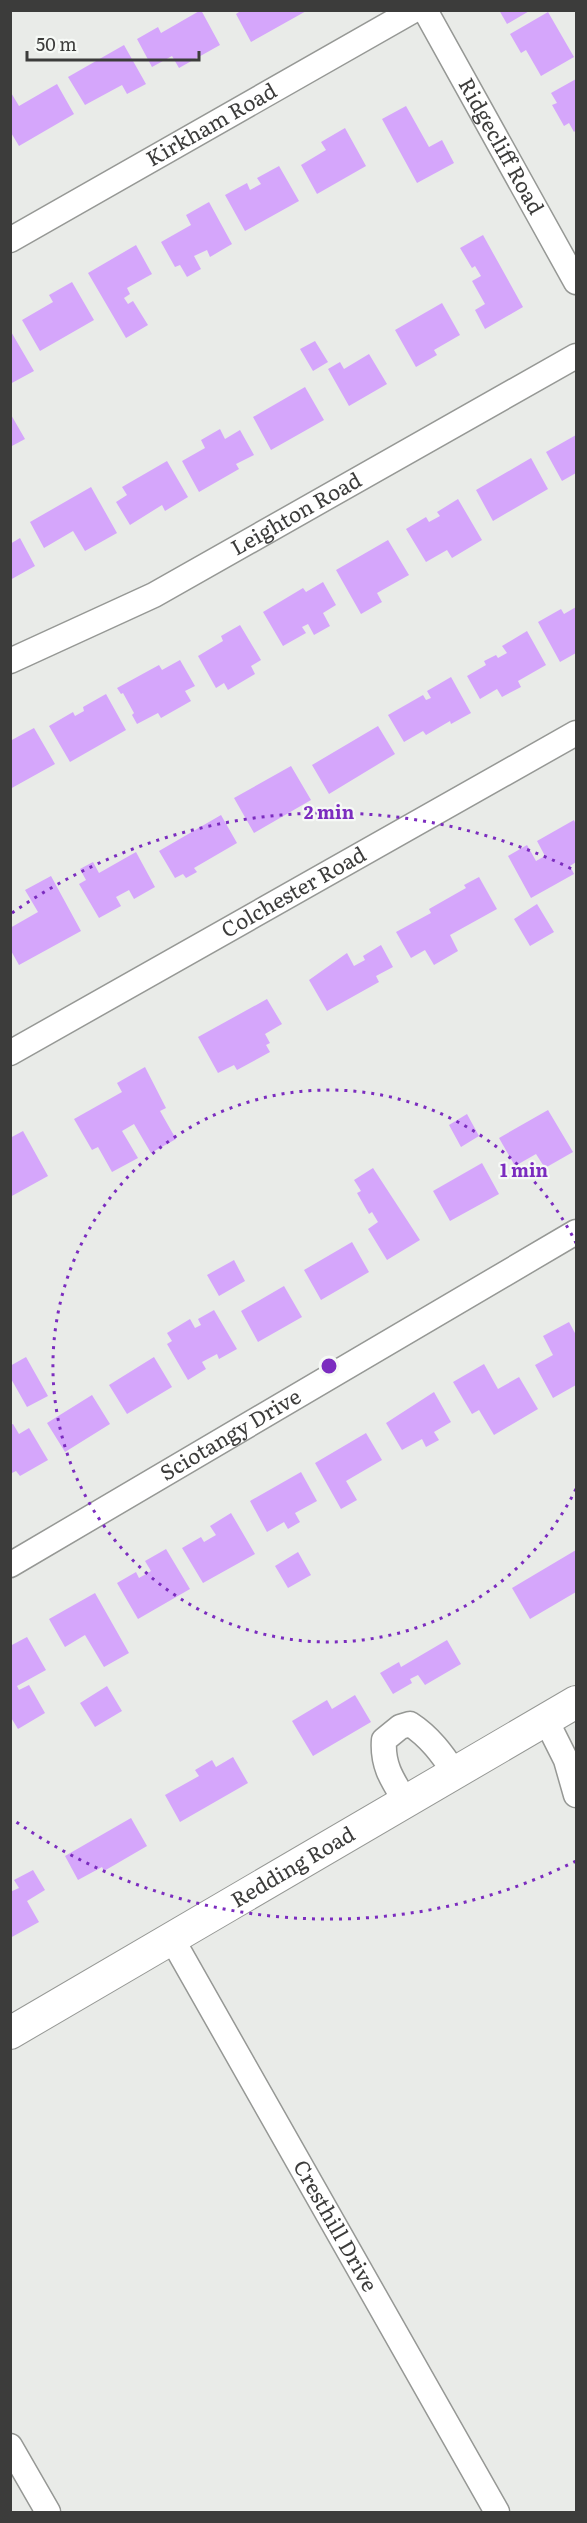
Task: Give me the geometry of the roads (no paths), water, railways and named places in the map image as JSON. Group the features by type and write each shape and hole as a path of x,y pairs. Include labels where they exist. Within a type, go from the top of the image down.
{"main road":[{"name":"Redding Road","path":"10,2033 576,1702"}],"street":[{"name":"Kirkham Road","path":"10,240 414,10"},
{"name":"Ridgecliff Road","path":"425,10 576,282"},
{"name":"Leighton Road","path":"10,661 154,595 576,356"},
{"name":"Colchester Road","path":"10,1053 576,733"},
{"name":"Sciotangy Drive","path":"10,1565 576,1232"},
{"path":"546,1720 566,1760 576,1796"},
{"path":"406,1802 389,1775 382,1758 384,1740 400,1727 410,1724 421,1731 437,1747 455,1773"},
{"name":"Cresthill Drive","path":"172,1939 497,2512"},
{"path":"10,2446 48,2512"}]}
